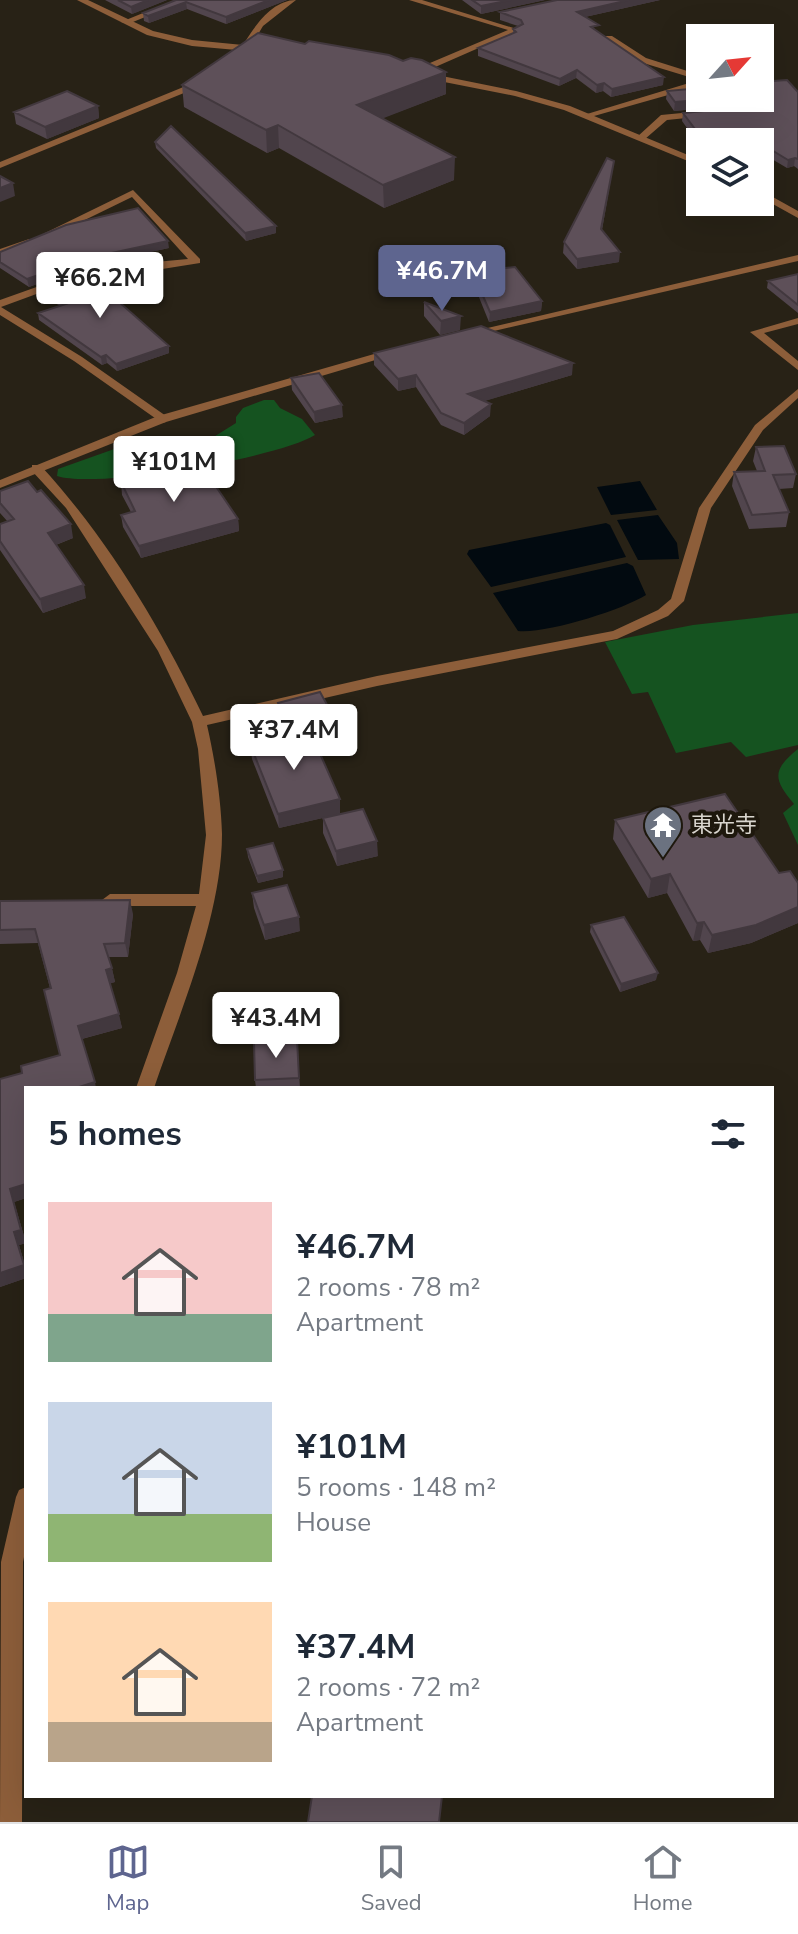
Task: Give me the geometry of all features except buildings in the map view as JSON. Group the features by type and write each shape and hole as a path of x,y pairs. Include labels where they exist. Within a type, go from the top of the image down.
{"street":[{"path":"81,0 150,33 244,52 268,50"},
{"path":"125,22 183,0"},
{"path":"413,0 516,30 413,73"},
{"path":"244,52 260,24 287,1"},
{"path":"482,18 497,14"},
{"path":"609,38 643,60 686,75"},
{"path":"398,70 516,94 590,116 686,157"},
{"path":"0,165 217,76"},
{"path":"590,116 686,85"},
{"path":"642,137 664,117 718,112"},
{"path":"0,252 52,233 133,193 196,261 90,271 0,304"},
{"path":"774,201 798,215"},
{"path":"457,337 798,258"},
{"path":"0,310 78,359 162,419"},
{"path":"798,321 756,332 798,367"},
{"path":"0,484 162,419 353,361 413,347"},
{"path":"199,722 377,681 617,635 645,623 677,601 705,508 759,428 798,392"},
{"path":"36,468 71,506 165,651 199,722 214,835 206,900 185,973 146,1086"},
{"path":"95,901 206,900"},
{"path":"10,1822 12,1562 24,1506"}],"green space":[{"path":"264,400 274,400 280,408 302,419 315,435 265,453 188,469 109,478 57,476 58,469 134,442 142,447 204,443 236,423 236,417 243,408"},
{"path":"798,613 798,745 746,757 731,742 676,753 648,692 632,694 605,642 693,625"},
{"path":"798,749 798,845 783,813 794,804 782,788 778,775 783,763"}],"shaded area":[{"path":"640,481 657,510 611,515 597,487"},
{"path":"658,515 677,543 679,559 638,560 617,520"},
{"path":"606,523 610,525 626,557 491,587 467,554 469,550"},
{"path":"627,563 633,566 646,595 564,625 518,631 493,593"}],"place":[{"name":"東光寺","path":"663,859"}]}
